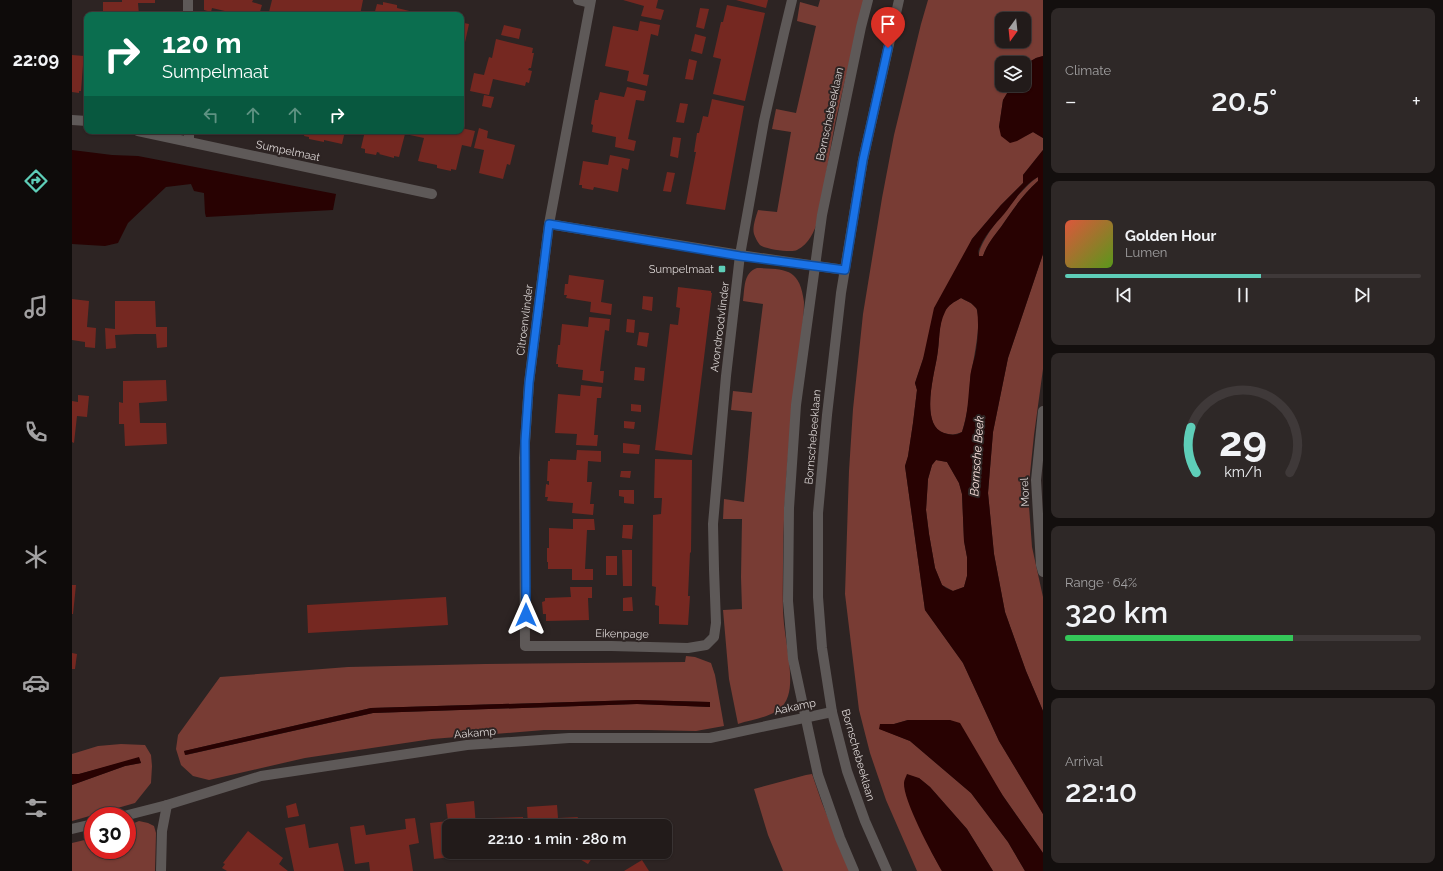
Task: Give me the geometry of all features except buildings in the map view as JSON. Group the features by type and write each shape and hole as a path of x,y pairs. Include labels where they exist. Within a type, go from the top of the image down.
{"street":[{"path":"188,0 188,12"},
{"path":"578,0 591,2"},
{"name":"Avondroodvlinder","path":"714,637 716,623 713,524 726,376 740,256 764,121 792,0"},
{"name":"Bornschebeeklaan","path":"854,871 840,838 818,775 804,717 793,659 788,601 789,508 796,405 822,215 837,138 868,0"},
{"name":"Bornschebeeklaan","path":"888,871 865,822 847,771 832,712 822,648 819,612 818,512 841,293 863,160 899,0"},
{"name":"Citroenvlinder","path":"526,646 525,441 529,383 549,224 591,2"},
{"path":"72,120 84,121"},
{"name":"Sumpelmaat","path":"152,134 432,194"},
{"path":"189,134 190,142"},
{"path":"549,224 740,256 845,270"},
{"name":"Morel","path":"1043,411 1036,480 1041,565 1043,572"},
{"name":"Eikenpage","path":"526,646 688,648 706,645 714,637"},
{"name":"Aakamp","path":"136,813 261,776 467,745 569,738 710,738 832,712"},
{"path":"161,871 162,831 167,805"},
{"path":"72,829 84,826"}],"shaded area":[{"path":"820,0 864,0 835,123 818,220 813,233 805,244 794,251 784,251 760,245 754,234 754,225 758,210 777,212 791,132 772,129 776,109 796,113 816,26 797,21 800,2 818,7"},
{"path":"928,0 1043,0 1043,56 1031,61 1031,56 995,56 995,92 1008,92 1003,100 999,127 1025,136 1033,132 1043,138 1043,150 1023,175 1023,183 1001,205 972,239 923,359 915,383 917,390 908,457 905,466 925,610 963,663 999,741 1043,814 1043,853 950,720 908,720 894,724 880,724 880,729 910,741 971,793 1008,842 1025,871 993,871 967,829 930,787 919,778 931,851 942,871 917,871 886,800 870,753 859,710 845,594 849,471 853,409 863,314 894,135"},
{"path":"1038,177 1038,181 1027,191 991,241 983,256 979,256 980,249 985,238 1002,214 1031,182"},
{"path":"1043,254 1043,369 1028,493 1032,547 1043,597 1043,711 1026,671 1005,612 994,554 988,493 993,432 1008,358"},
{"path":"757,268 784,270 790,273 799,283 804,302 789,447 784,517 783,609 789,661 790,689 785,703 774,713 738,724 729,679 723,610 742,609 742,519 723,519 724,499 744,502 752,412 731,410 733,391 752,393 763,304 743,301 747,277 752,270"},
{"path":"961,298 971,303 976,308 978,314 978,332 964,426 962,432 951,434 944,433 937,428 932,420 930,399 942,317 947,307"},
{"path":"936,460 947,462 959,483 962,494 967,576 964,587 953,591 942,585 935,568 929,534 926,510 928,479 932,465"},
{"path":"686,656 695,657 711,663 715,675 724,726 696,731 544,730 432,739 305,758 209,780 193,776 181,765 176,749 178,735 220,677 348,667 685,662","holes":["637,700 710,702 710,707 637,704 373,713 186,755 184,751 371,708"]},
{"path":"121,744 145,745 151,755 151,783 135,803 121,807 84,807 84,818 72,821 72,785 125,766 141,763 139,758 79,774 72,774 72,754 98,746"},
{"path":"812,774 822,803 850,871 783,871 768,835 754,789"},
{"path":"139,821 154,826 156,833 155,871 72,871 72,843 84,840 84,859 136,859 136,822"}],"water":[{"path":"1043,56 1043,138 1033,132 1017,141 1010,143 1001,136 999,127 1003,100 1008,92 1031,92 1031,61"},
{"path":"72,150 112,155 138,156 336,194 333,210 206,217 204,193 194,191 191,184 166,187 128,223 118,243 105,246 72,244"},
{"name":"Bornsche Beek","path":"1043,150 1043,254 1008,358 993,432 988,493 994,554 1005,612 1026,671 1043,711 1043,814 999,741 963,663 925,610 905,466 908,456 917,390 915,383 923,359 934,308 972,239 1001,205 1023,183 1023,175","holes":["1038,177 1038,181 1023,197 991,240 983,256 979,256 979,249 989,232 1029,183","961,298 971,303 977,309 978,321 976,350 970,374 966,419 962,432 953,435 944,433 937,428 932,420 930,410 930,399 941,323 945,312 952,304","936,460 947,462 959,483 962,494 967,576 964,587 953,591 942,585 935,568 929,534 926,510 928,479 932,465"]},
{"path":"637,700 710,702 710,707 637,704 373,713 185,755 184,751 371,708"},
{"path":"908,720 950,720 960,723 1003,796 1043,853 1043,871 1025,871 1008,842 971,793 910,741 879,729 880,724 894,724"},
{"path":"139,757 141,763 125,766 72,785 72,774 79,774"},
{"path":"907,774 919,778 930,787 967,829 993,871 942,871 908,802 904,783"}],"place":[{"name":"Sumpelmaat","path":"722,269"}],"route":[{"path":"526,615 524,458 529,383 549,224 740,256 845,270 863,160 888,48"}]}
